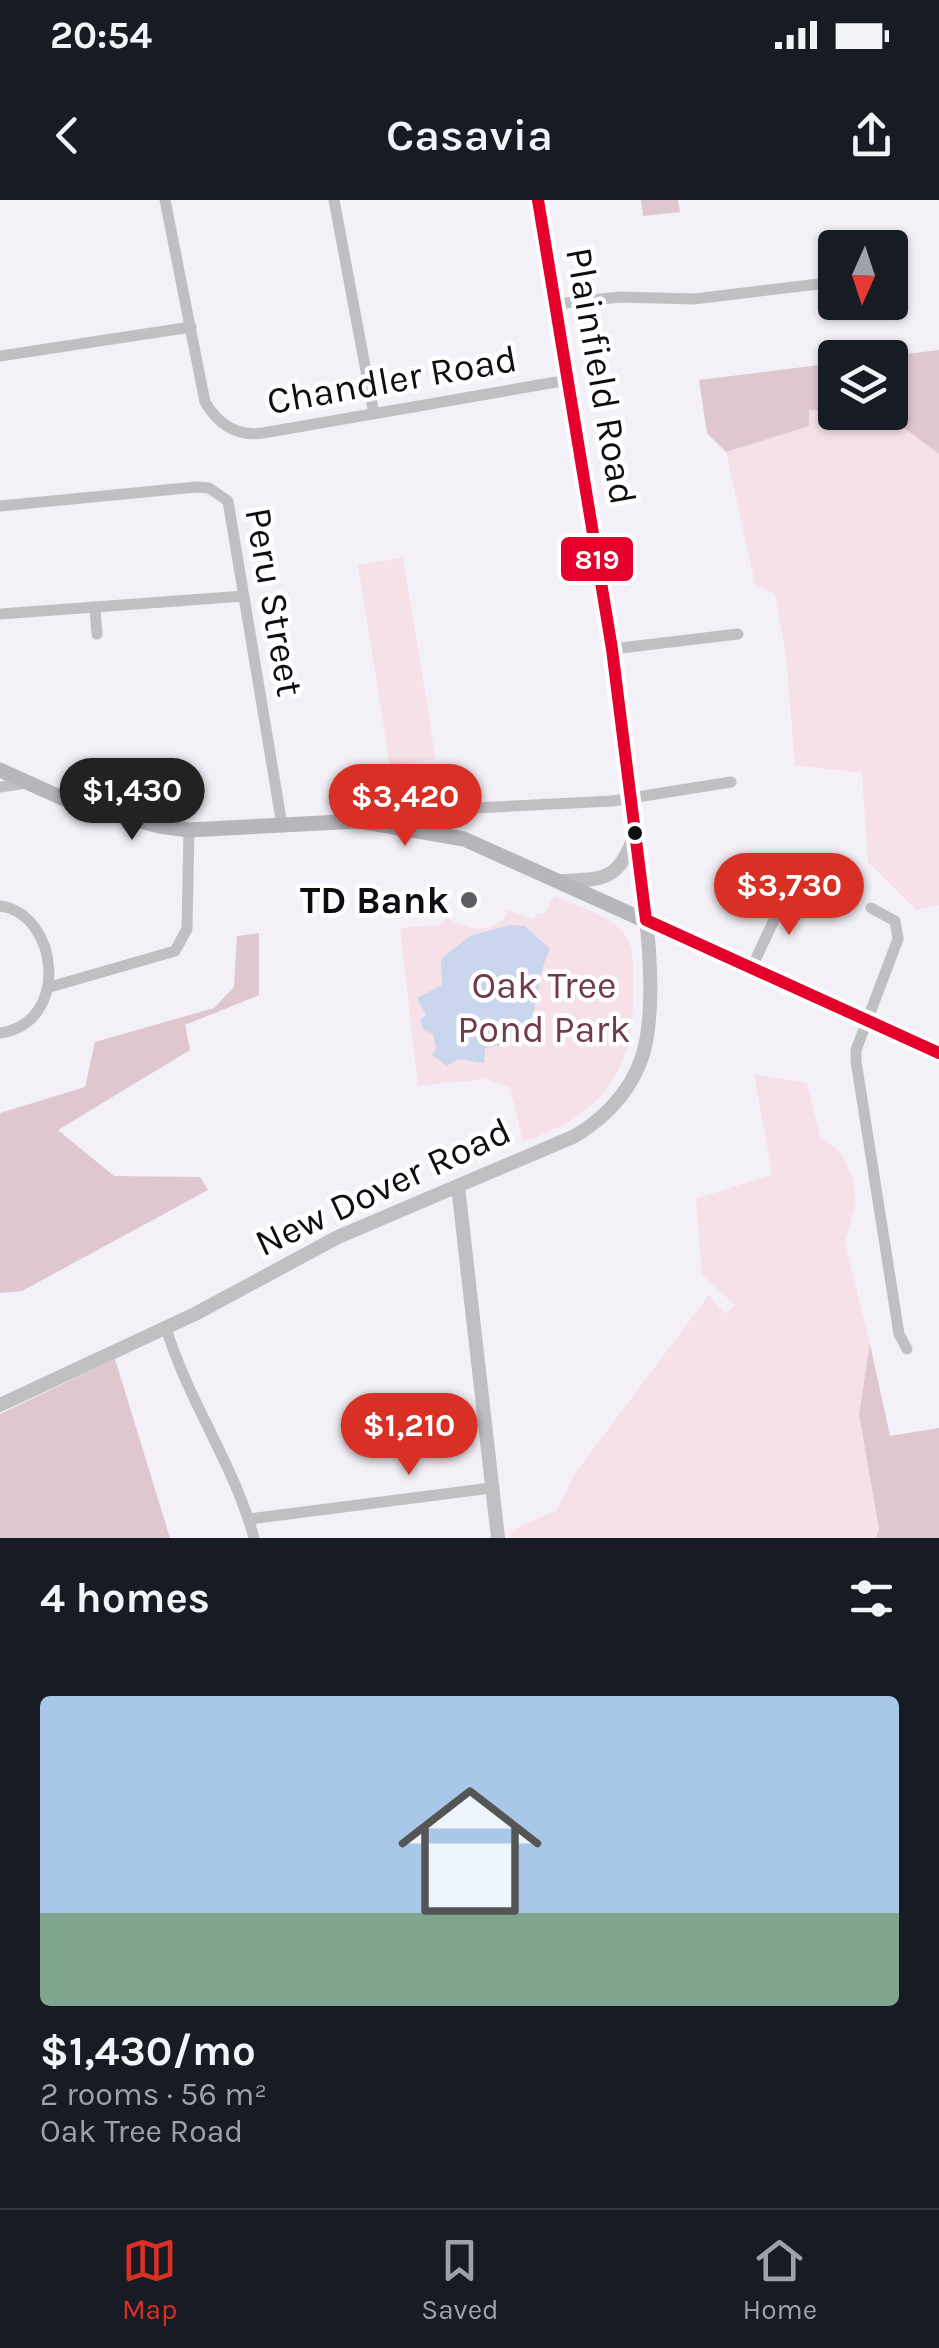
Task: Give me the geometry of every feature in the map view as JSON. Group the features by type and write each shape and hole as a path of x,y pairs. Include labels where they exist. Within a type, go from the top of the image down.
{"main road":[{"path":"0,770 122,818 189,830 359,821 464,839 939,1053"}],"street":[{"name":"Chandler Road","path":"165,200 204,402 212,414 236,432 263,434 568,380"},
{"path":"334,200 374,414"},
{"name":"Plainfield Road","path":"538,200 612,649 646,920"},
{"path":"556,304 620,297 694,299 818,284"},
{"path":"0,356 191,327"},
{"name":"Peru Street","path":"0,506 210,488 228,500 282,826"},
{"path":"0,614 244,596"},
{"path":"95,608 97,634"},
{"path":"612,649 738,634"},
{"path":"359,821 394,812 470,812 630,798 731,782"},
{"path":"0,788 26,783"},
{"path":"50,987 175,951 187,929 189,830"},
{"path":"563,881 608,876 620,869 634,835"},
{"path":"751,969 789,888 796,883 819,888"},
{"path":"0,906 22,912 34,924 50,987 46,1002 30,1022 0,1033"},
{"path":"871,908 895,922 898,939 856,1050 858,1080 898,1334 907,1349"},
{"name":"New Dover Road","path":"0,1405 166,1328 338,1238 575,1136 606,1114 626,1090 646,1041 646,920"},
{"path":"458,1186 498,1538"},
{"path":"166,1328 182,1381 223,1451 254,1538"},
{"path":"248,1520 491,1488"}],"green space":[{"path":"809,410 818,411 818,430 905,430 939,454 939,905 916,910 868,862 862,773 795,765 786,657 775,594 755,584 726,452 808,426"},
{"path":"403,558 436,759 390,766 358,565"},
{"name":"Oak Tree Pond Park","path":"554,896 608,920 626,937 633,959 632,1019 620,1067 593,1104 574,1119 523,1142 510,1088 487,1079 418,1086 400,928 442,924 447,917 461,925 483,928 504,919 508,910 533,919 538,913 544,914"},
{"path":"754,1074 807,1083 820,1136 842,1154 853,1179 856,1204 845,1241 870,1344 859,1414 879,1530 876,1538 510,1538 510,1531 557,1510 575,1473 709,1295 725,1314 735,1305 702,1275 696,1199 772,1174"}],"shaded area":[{"path":"641,200 678,200 680,212 643,216"},
{"path":"939,350 939,454 907,430 908,354"},
{"path":"818,365 818,410 809,410 809,426 726,452 707,433 699,380"},
{"path":"259,933 259,995 185,1025 190,1050 58,1130 114,1176 200,1177 208,1190 22,1291 0,1293 0,1113 85,1087 95,1042 214,1008 234,987 237,936"},
{"path":"870,1344 890,1436 939,1428 939,1538 876,1538 879,1530 859,1414"},
{"path":"115,1359 170,1538 0,1538 0,1414"}],"water":[{"path":"510,925 525,926 550,949 528,1025 505,1043 485,1048 484,1063 458,1059 447,1066 432,1055 436,1048 433,1034 423,1030 421,1019 426,1015 417,998 442,985 441,959 470,936"}],"transit line":[{"name":"819","path":"538,200 612,649 646,920"},
{"name":"819","path":"646,920 939,1053"}],"place":[{"name":"TD Bank","path":"469,900"}]}
